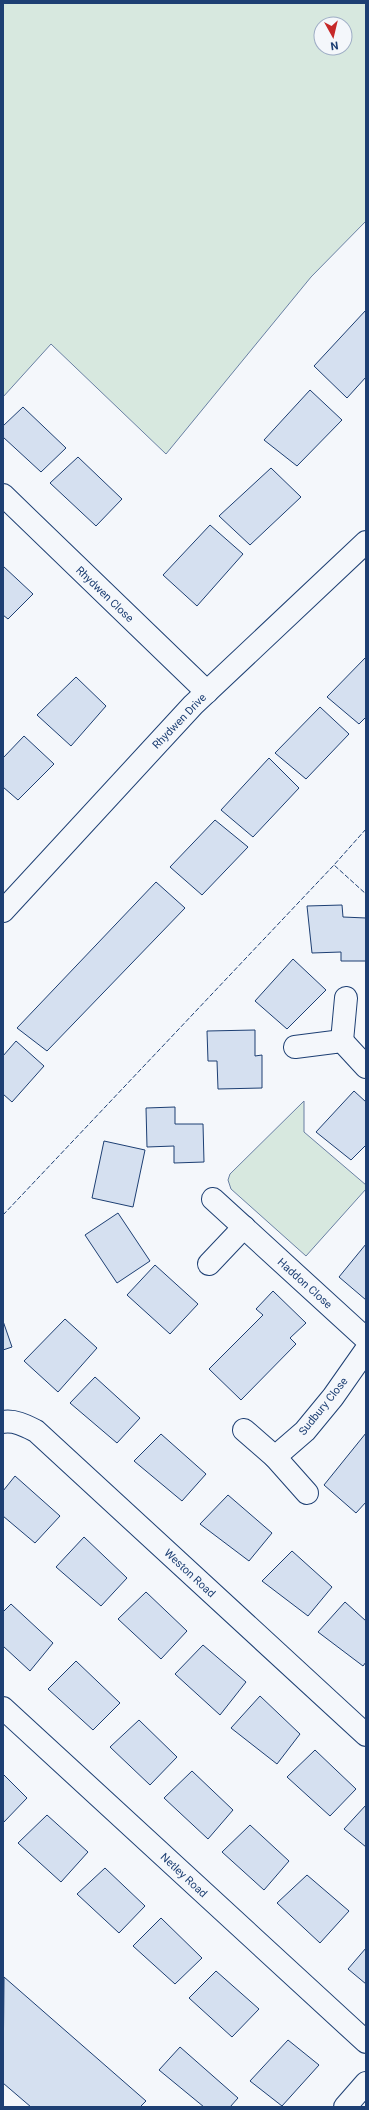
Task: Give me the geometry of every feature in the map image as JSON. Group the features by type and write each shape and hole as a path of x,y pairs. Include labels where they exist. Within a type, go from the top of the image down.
{"street":[{"name":"Rhydwen Close","path":"3,495 207,692"},
{"name":"Rhydwen Drive","path":"3,911 207,692 366,542"},
{"path":"346,998 342,1041 366,1067"},
{"path":"295,1047 342,1041"},
{"name":"Haddon Close","path":"213,1199 366,1339"},
{"path":"209,1264 244,1227"},
{"name":"Sudbury Close","path":"275,1457 305,1431 333,1397 366,1350"},
{"name":"Weston Road","path":"6,1421 21,1424 36,1431 366,1735"},
{"path":"244,1430 275,1457 307,1493"},
{"name":"Netley Road","path":"3,1708 366,2042"},
{"path":"345,2107 366,2083"}],"shaded area":[{"path":"3,3 366,3 366,221 311,277 166,454 51,344 3,397"},
{"path":"304,1101 304,1132 366,1185 366,1189 306,1256 231,1189 228,1180 230,1174"}],"building":[{"path":"366,310 366,377 347,398 314,366"},
{"path":"310,390 342,420 297,466 264,440"},
{"path":"23,407 66,448 41,472 3,437 3,426"},
{"path":"78,457 122,499 96,526 50,483"},
{"path":"271,468 301,497 250,545 219,516"},
{"path":"210,525 243,554 197,606 163,575"},
{"path":"3,566 33,594 8,619 3,615"},
{"path":"366,657 366,717 359,724 327,697"},
{"path":"76,677 106,706 71,746 37,715"},
{"path":"320,707 349,734 306,779 275,753"},
{"path":"24,736 54,764 18,800 3,787 3,758"},
{"path":"269,758 299,788 253,837 221,810"},
{"path":"215,820 248,847 202,895 170,867"},
{"path":"156,882 185,908 47,1051 17,1028"},
{"path":"342,905 343,917 366,918 366,961 341,961 341,952 312,953 307,906"},
{"path":"293,959 326,990 287,1029 255,1001"},
{"path":"255,1030 255,1056 262,1055 262,1088 218,1089 217,1061 208,1061 207,1031"},
{"path":"16,1041 44,1066 12,1102 3,1094 3,1056"},
{"path":"354,1091 366,1102 366,1145 351,1160 316,1132"},
{"path":"175,1107 175,1124 203,1124 204,1162 174,1163 174,1146 147,1147 146,1108"},
{"path":"104,1141 145,1150 133,1207 92,1198"},
{"path":"118,1213 150,1261 117,1283 85,1235"},
{"path":"366,1244 366,1300 339,1277"},
{"path":"155,1265 198,1304 170,1334 127,1295"},
{"path":"273,1291 306,1323 290,1338 296,1344 241,1400 209,1369 263,1315 256,1309"},
{"path":"65,1319 97,1348 58,1392 24,1361"},
{"path":"3,1321 12,1347 3,1350"},
{"path":"95,1377 140,1418 117,1443 70,1403"},
{"path":"366,1433 366,1502 356,1513 324,1485"},
{"path":"161,1434 206,1474 182,1501 134,1461"},
{"path":"15,1476 60,1516 35,1543 3,1516 3,1491"},
{"path":"228,1495 272,1533 249,1561 200,1524"},
{"path":"84,1537 127,1578 101,1606 56,1567"},
{"path":"292,1551 332,1587 308,1616 262,1581"},
{"path":"146,1592 187,1631 161,1659 118,1619"},
{"path":"345,1602 366,1621 366,1662 363,1666 318,1632"},
{"path":"11,1604 53,1643 30,1671 3,1646 3,1612"},
{"path":"203,1645 246,1682 220,1715 175,1674"},
{"path":"76,1661 120,1703 93,1730 48,1689"},
{"path":"260,1696 300,1734 277,1764 231,1728"},
{"path":"139,1720 177,1757 150,1785 110,1747"},
{"path":"315,1750 356,1789 330,1816 287,1777"},
{"path":"192,1771 233,1810 208,1839 164,1798"},
{"path":"3,1774 27,1798 3,1823"},
{"path":"366,1805 366,1847 344,1829"},
{"path":"47,1815 88,1852 61,1882 18,1843"},
{"path":"250,1825 289,1861 264,1890 222,1852"},
{"path":"105,1868 145,1906 119,1933 77,1894"},
{"path":"307,1875 349,1911 320,1943 277,1903"},
{"path":"161,1918 202,1958 175,1984 133,1946"},
{"path":"366,1948 366,1984 348,1969"},
{"path":"216,1971 259,2009 232,2037 189,1998"},
{"path":"4,1977 146,2101 140,2107 31,2107 3,2083"},
{"path":"288,2040 319,2065 282,2106 250,2081"},
{"path":"180,2047 238,2098 230,2107 204,2107 159,2070"}],"fence":[{"path":"366,829 334,865 366,894"},
{"path":"3,1215 334,865"}]}
